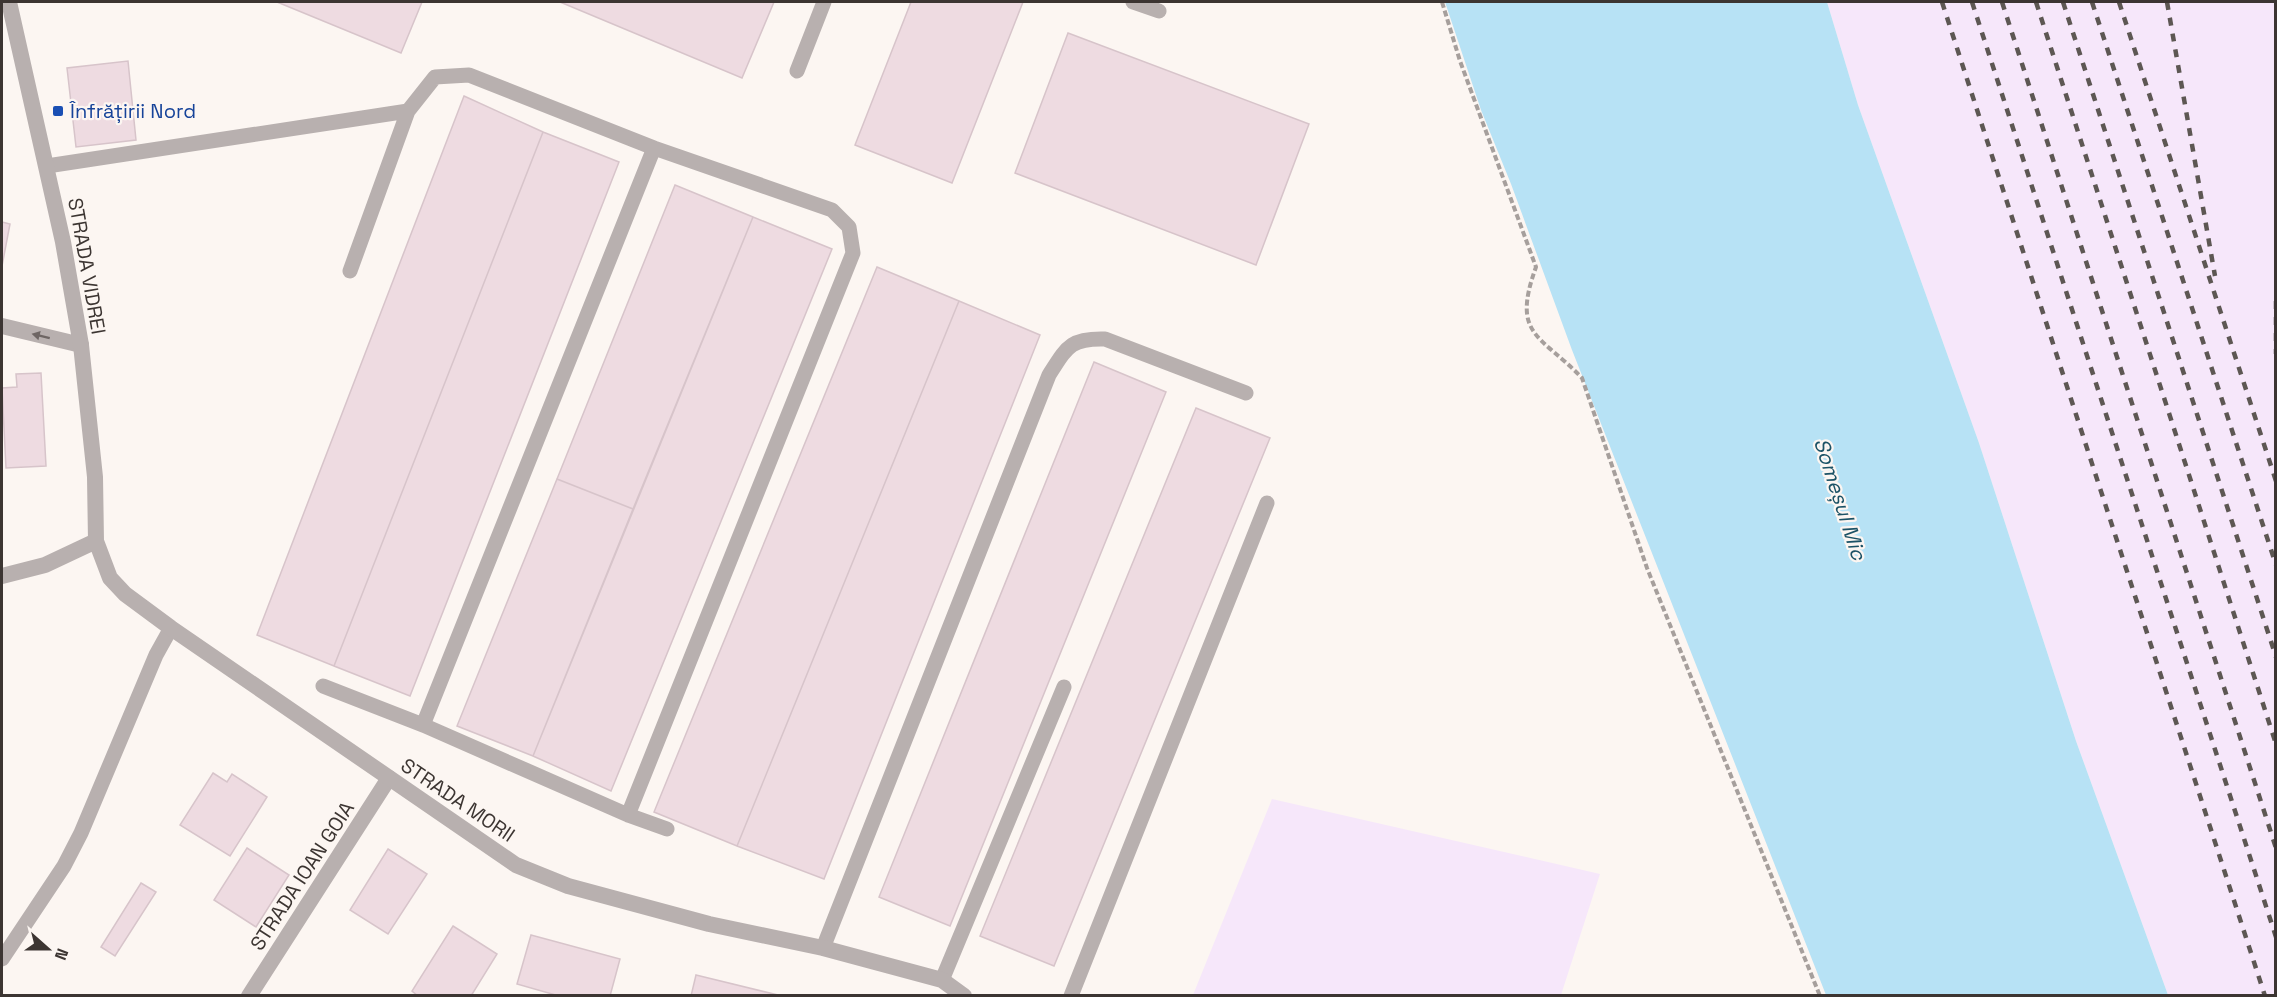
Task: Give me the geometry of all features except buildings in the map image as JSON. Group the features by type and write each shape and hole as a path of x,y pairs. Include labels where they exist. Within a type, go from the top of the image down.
{"street":[{"name":"STRADA VIDREI","path":"9,2 63,242 81,345 94,477 96,542"},
{"path":"2,326 81,345"},
{"path":"2,576 45,565 96,542"},
{"name":"STRADA MORII","path":"96,542 110,578 124,594 516,865 568,886 709,924 823,948 942,980 964,996"},
{"name":"STRADA IOAN GOIA","path":"249,996 389,778"}],"lane":[{"path":"797,71 824,2"},
{"path":"1134,2 1159,11"},
{"path":"350,271 408,111 435,77 469,75 654,148 832,210 849,227 853,253 628,815"},
{"path":"47,166 408,111"},
{"path":"423,725 654,148"},
{"path":"823,948 1049,375 1065,350 1083,338 1105,339 1246,393"},
{"path":"1071,996 1267,503"},
{"path":"2,959 64,866 81,833 156,655 171,628"},
{"path":"323,686 423,725 628,815 667,829"},
{"path":"942,980 1064,687"}],"path":[{"path":"1442,2 1460,61 1536,267 1527,290 1526,317 1534,335 1564,359 1582,378 1647,568 1820,996"}],"shaded area":[{"path":"1827,2 2275,2 2275,995 2168,995 2076,741 1979,443 1858,105"},
{"path":"1272,799 1600,874 1561,995 1193,995"}],"water":[{"name":"Someșul Mic","path":"1445,2 1827,2 1858,105 1979,443 2076,741 2168,995 1826,995 1572,350 1511,184 1481,110"}],"railway":[{"path":"1942,2 2265,996"},
{"path":"1972,2 2276,937"},
{"path":"2002,2 2276,848"},
{"path":"2036,2 2276,744"},
{"path":"2063,2 2276,657"},
{"path":"2092,2 2276,565"},
{"path":"2119,2 2276,481"},
{"path":"2167,2 2215,276"},
{"path":"2276,301 2276,354"}],"place":[{"name":"Înfrățirii Nord","path":"58,111"}]}
